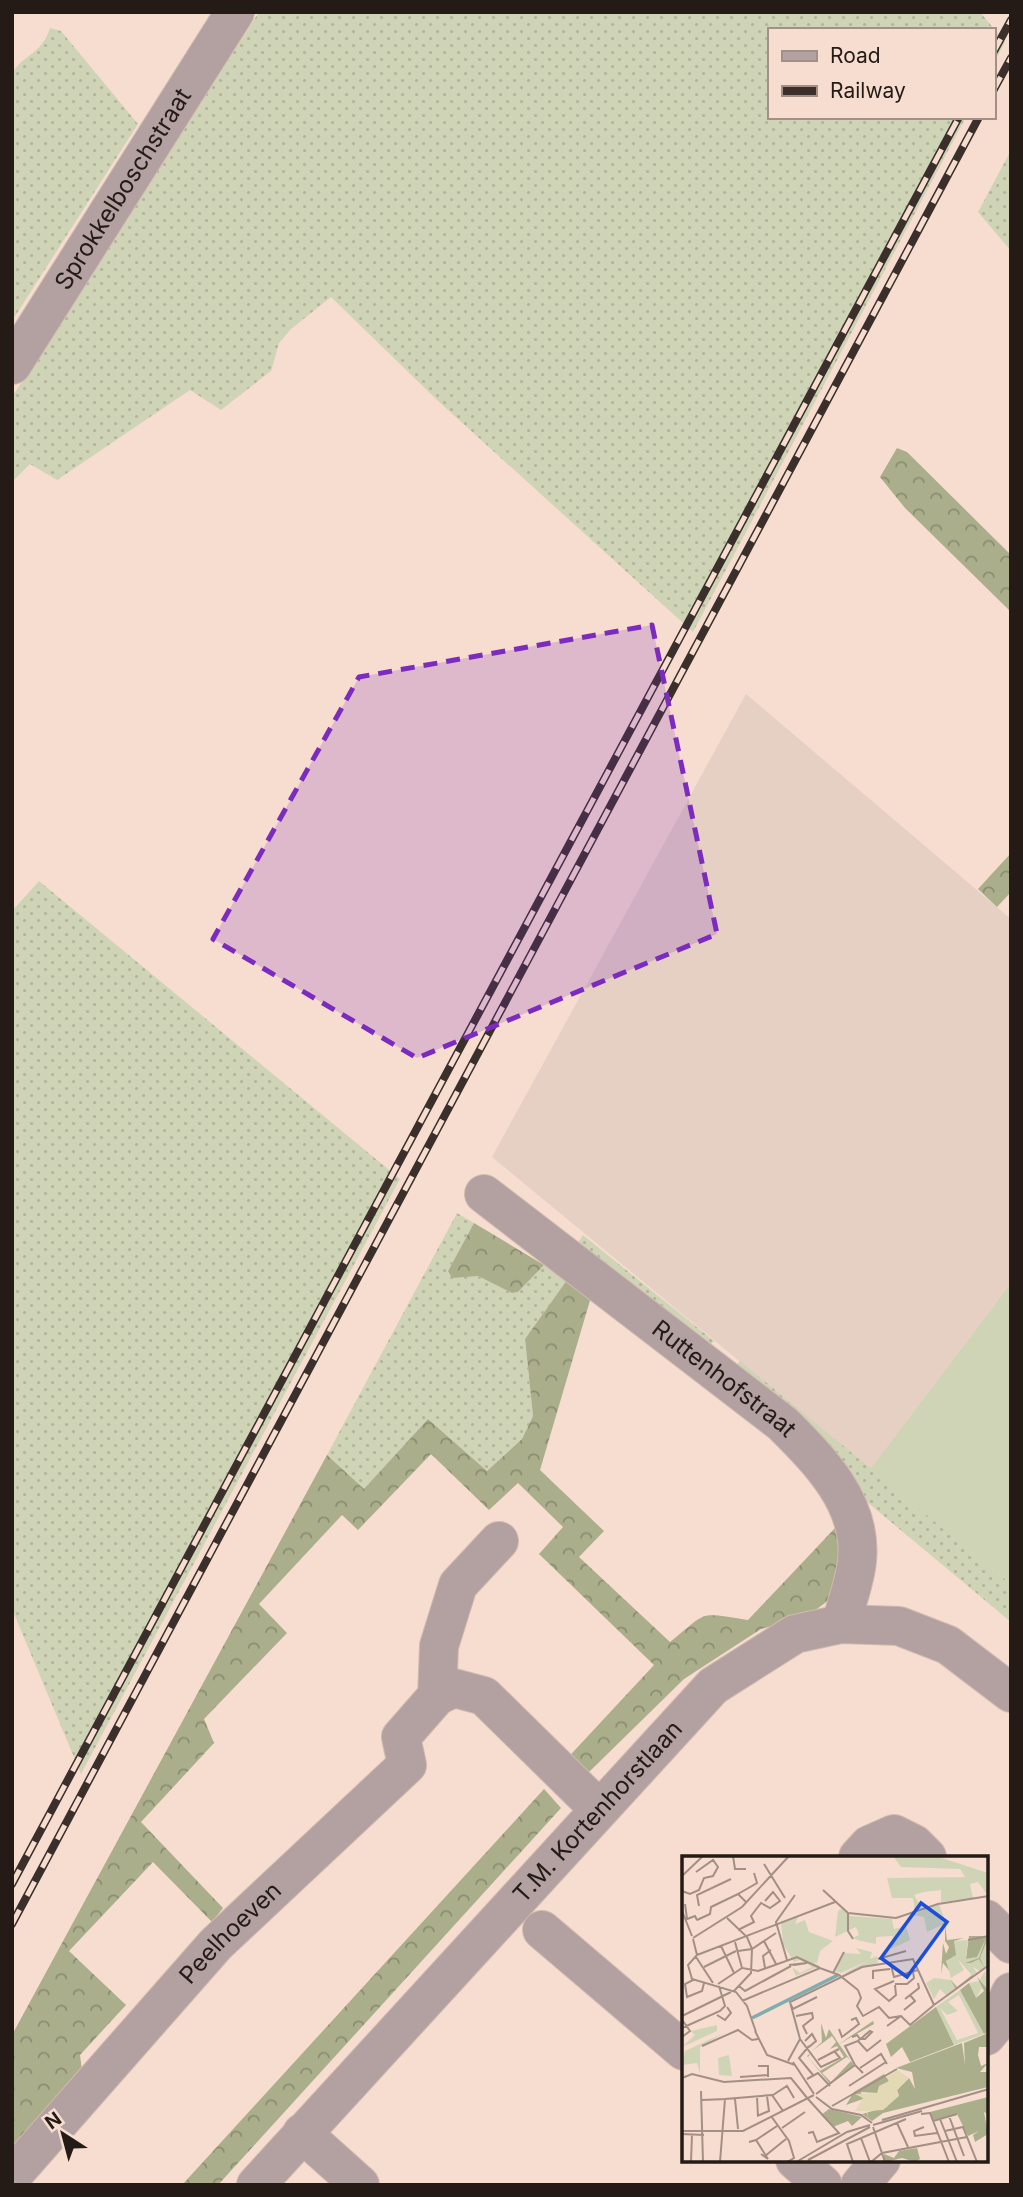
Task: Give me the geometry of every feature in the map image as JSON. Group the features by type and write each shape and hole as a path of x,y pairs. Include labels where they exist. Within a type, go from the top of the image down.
{"street":[{"name":"Sprokkelboschstraat","path":"12,365 234,12"},
{"name":"Ruttenhofstraat","path":"484,1194 783,1424 827,1467 857,1527 858,1562 841,1624"},
{"path":"499,1541 458,1585 439,1646 437,1696 454,1688 484,1696 599,1809"},
{"name":"T.M. Kortenhorstlaan","path":"256,2185 713,1686 795,1634 841,1624 900,1626 948,1646 1011,1693"},
{"name":"Peelhoeven","path":"12,2176 216,1944 407,1765 401,1737 437,1696"},
{"path":"859,1856 869,1845 894,1834 914,1844 926,1856"},
{"path":"988,1921 1011,1944"},
{"path":"542,1930 682,2049"},
{"path":"988,2034 997,2023 1011,1992"},
{"path":"302,2133 360,2185"},
{"path":"797,2162 823,2185"},
{"path":"860,2185 879,2162"}],"highlighted area":[{"path":"652,625 717,934 417,1058 213,939 359,677"}],"shaded area":[{"path":"746,694 1011,919 1011,1283 870,1469 492,1157"}],"green space":[{"path":"259,12 980,12 993,28 768,28 768,119 965,119 693,632 437,400 331,297 291,329 279,343 271,371 221,410 190,390 57,480 30,464 12,482 12,397"},
{"path":"50,28 61,31 138,124 12,321 12,73 38,49"},
{"path":"995,30 1005,42 995,61"},
{"path":"1011,150 1011,251 978,212"},
{"path":"897,448 907,452 1011,555 1011,612 905,508 880,477"},
{"path":"1011,853 1011,892 997,907 978,889"},
{"path":"39,881 400,1179 81,1774 12,1609 12,911"},
{"path":"457,1213 474,1223 448,1271 478,1276 512,1293 518,1292 544,1265 567,1280 525,1339 533,1416 522,1439 487,1471 428,1419 364,1490 327,1455"},
{"path":"474,1223 544,1265 518,1292 512,1293 478,1276 452,1278 448,1271"},
{"path":"583,1235 714,1341 697,1360 572,1252"},
{"path":"567,1280 591,1297 540,1470 604,1531 579,1557 670,1642 704,1616 748,1620 835,1528 844,1528 847,1580 825,1603 806,1617 761,1629 684,1679 588,1773 561,1765 654,1665 539,1554 563,1527 518,1483 489,1510 431,1454 358,1530 342,1515 259,1604 287,1633 204,1719 214,1743 141,1822 223,1908 212,1922 153,1862 69,1951 126,2005 80,2055 82,2071 12,2149 12,2035 327,1455 364,1489 428,1419 487,1471 522,1439 533,1416 525,1339"},
{"path":"1011,1283 1011,1584 870,1469"},
{"path":"740,1361 1011,1584 1011,1622 723,1382"},
{"path":"544,1789 561,1808 218,2185 182,2185"}],"railway":[{"path":"995,49 1011,20"},
{"path":"995,87 1011,58"},
{"path":"12,1884 958,119"},
{"path":"12,1924 978,119"}]}
